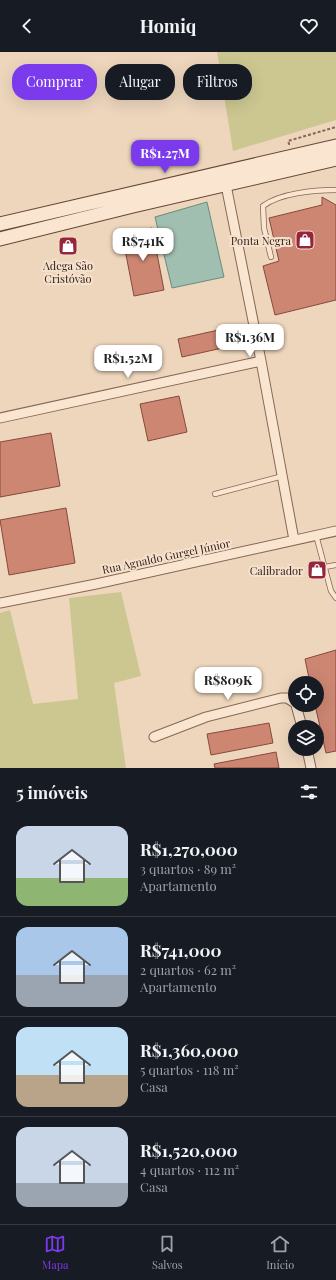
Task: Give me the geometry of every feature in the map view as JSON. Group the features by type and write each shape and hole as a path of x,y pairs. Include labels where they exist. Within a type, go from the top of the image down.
{"main road":[{"path":"0,239 225,179 336,146"},
{"path":"0,224 225,179 336,159"}],"street":[{"path":"225,179 283,476 294,540"},
{"path":"0,418 261,361"},
{"name":"Rua Agnaldo Gurgel Júnior","path":"0,603 96,584 336,531"},
{"path":"154,737 206,717 281,698 288,699"},
{"path":"308,756 311,768"}],"lane":[{"path":"271,257 264,228 263,206 272,199 321,190 336,190"},
{"path":"215,494 283,476"},
{"path":"316,536 331,590 336,598"},
{"path":"324,567 336,565"}],"path":[{"path":"302,141 289,144 288,141 336,127"}],"shaded area":[{"path":"217,52 336,52 336,120 233,151 225,100 252,100 252,64 219,64"},
{"path":"207,202 224,277 172,288 155,217"},
{"path":"121,592 141,676 114,683 126,768 0,768 0,613 10,610 33,704 78,699 69,598"}],"building":[{"name":"Ponta Negra","path":"322,197 336,205 336,300 275,315 263,266 279,261 269,218 322,205"},
{"path":"152,228 164,290 134,296 122,234"},
{"path":"232,327 236,345 182,357 178,339"},
{"path":"179,396 187,432 148,441 140,404"},
{"path":"51,433 60,486 0,497 0,442"},
{"path":"66,508 75,563 9,575 0,520"},
{"path":"336,650 336,751 326,753 324,744 324,720 318,720 317,712 324,712 324,676 309,676 305,659"},
{"path":"269,723 273,743 211,755 207,734"},
{"path":"276,752 279,768 215,768 214,764"}],"place":[{"name":"Ponta Negra","path":"305,240"},
{"name":"Adega São Cristóvão","path":"68,246"},
{"name":"Calibrador","path":"317,570"}]}
